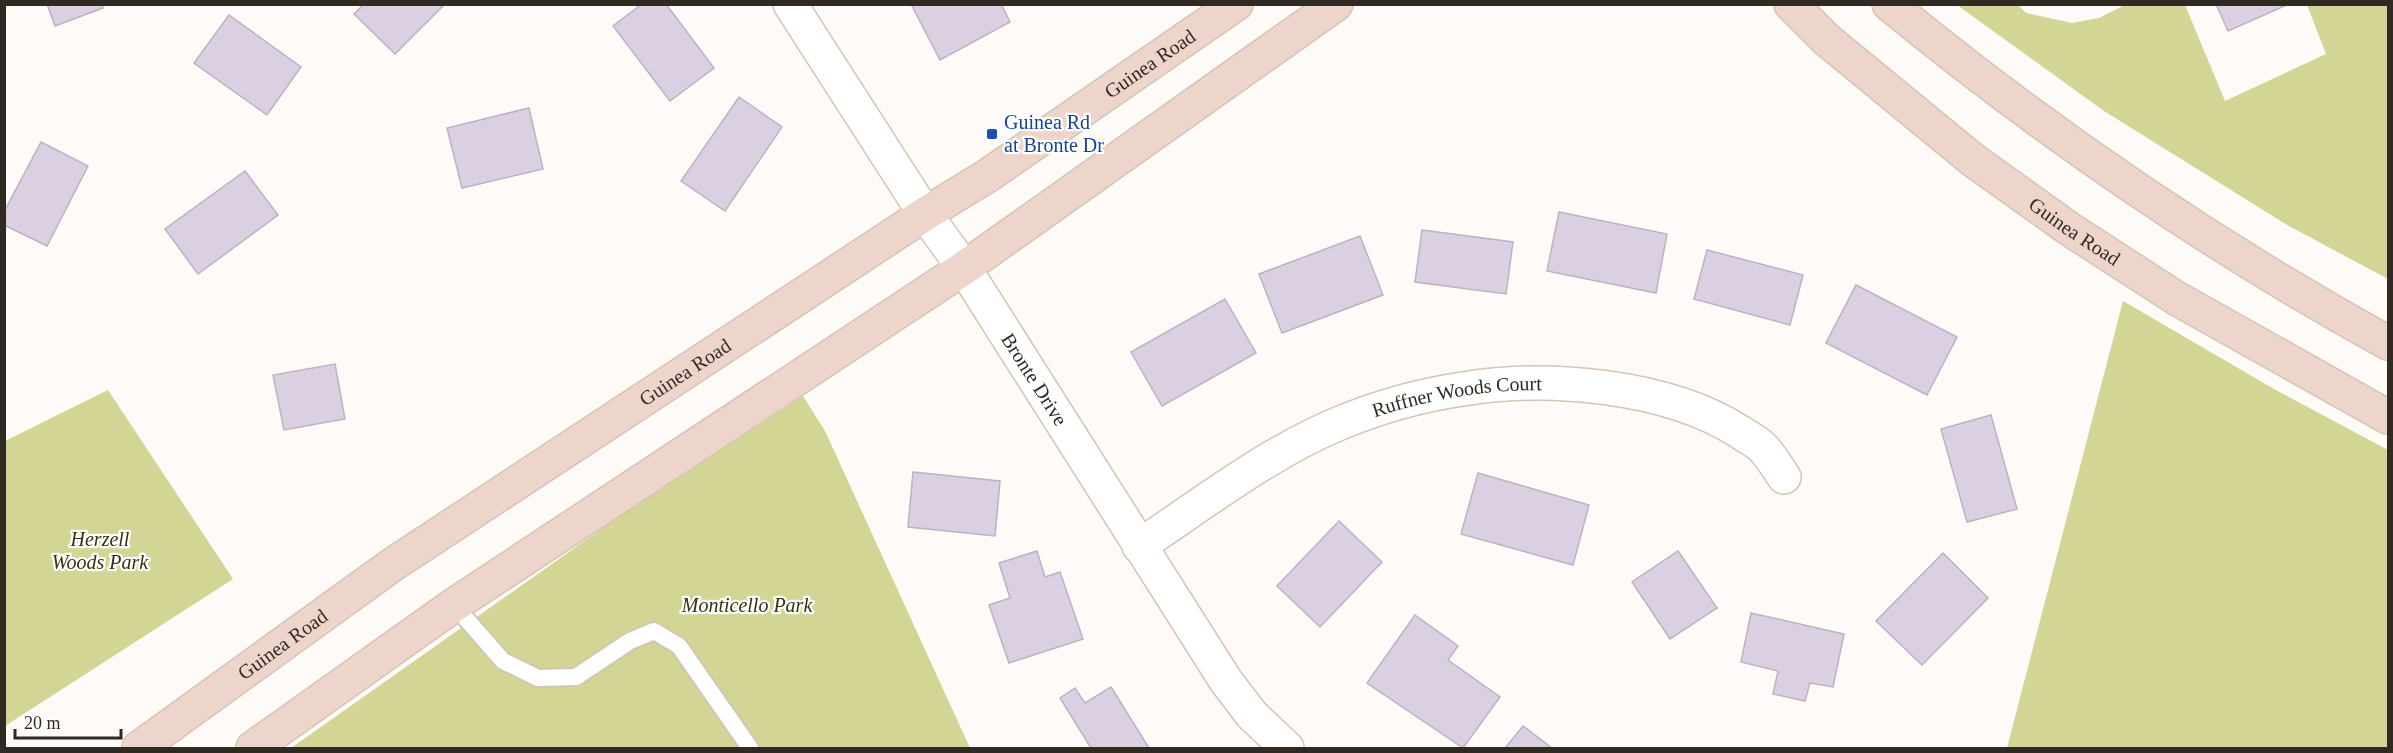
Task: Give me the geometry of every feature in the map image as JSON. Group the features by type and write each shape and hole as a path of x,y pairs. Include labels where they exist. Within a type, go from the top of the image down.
{"main road":[{"name":"Guinea Road","path":"139,748 392,565 925,214 987,176 1236,4"},
{"path":"253,748 454,605 964,268 1336,4"},
{"path":"1783,4 1827,40"},
{"name":"Guinea Road","path":"1791,4 1827,40 1973,160 2068,228 2176,298 2388,417"},
{"path":"1889,4 1959,62 2108,169 2236,254 2388,343"}],"street":[{"name":"Bronte Drive","path":"790,4 925,214 964,268 1226,681 1252,715 1287,748"},
{"name":"Ruffner Woods Court","path":"1139,546 1273,458 1338,424 1378,409 1451,391 1506,384 1588,386 1684,404 1714,416 1762,447 1784,477"}],"lane":[{"path":"454,605 503,661 538,678 576,677 630,641 654,632 679,646 750,748"}],"green space":[{"path":"1957,5 2018,5 2026,13 2072,23 2099,18 2125,5 2185,5 2225,101 2326,54 2307,5 2388,5 2388,279 2289,226 2104,111"},
{"path":"2123,301 2274,389 2388,450 2388,748 2007,748"},
{"name":"Herzell Woods Park","path":"108,390 233,579 5,726 5,441"},
{"name":"Monticello Park","path":"803,396 825,431 970,748 291,748 634,506"}],"building":[{"path":"47,4 102,4 103,8 55,26"},
{"path":"364,4 445,4 395,54 354,14"},
{"path":"642,4 666,4 714,68 670,101 613,26"},
{"path":"911,4 1001,4 1010,22 940,60"},
{"path":"2216,4 2289,4 2228,31"},
{"path":"229,15 301,67 267,115 194,63"},
{"path":"739,97 782,127 725,211 681,181"},
{"path":"529,108 543,169 462,188 447,128"},
{"path":"41,142 88,166 47,246 4,225 4,212"},
{"path":"245,171 278,215 198,274 165,229"},
{"path":"1559,212 1667,234 1656,293 1547,271"},
{"path":"1422,230 1513,242 1506,294 1415,282"},
{"path":"1360,236 1383,295 1282,333 1259,274"},
{"path":"1707,250 1803,275 1790,325 1694,299"},
{"path":"1856,285 1957,337 1927,395 1826,343"},
{"path":"1225,299 1256,353 1162,406 1131,352"},
{"path":"335,364 345,419 284,430 273,375"},
{"path":"1991,415 2017,509 1967,522 1941,429"},
{"path":"913,472 1000,481 995,536 908,527"},
{"path":"1478,473 1589,505 1573,565 1461,534"},
{"path":"1339,521 1382,562 1320,627 1277,586"},
{"path":"1037,551 1045,577 1060,572 1083,639 1009,663 989,605 1010,598 999,563"},
{"path":"1678,551 1717,608 1670,639 1632,582"},
{"path":"1943,553 1988,598 1922,665 1876,621"},
{"path":"1751,613 1844,634 1833,687 1810,683 1805,701 1773,694 1778,671 1741,662"},
{"path":"1415,615 1458,646 1448,660 1500,697 1463,748 1367,683"},
{"path":"1111,687 1149,748 1091,748 1060,698 1075,688 1085,703"},
{"path":"1523,726 1552,748 1505,748"}],"place":[{"name":"Guinea Rd at Bronte Dr","path":"992,134"}]}
